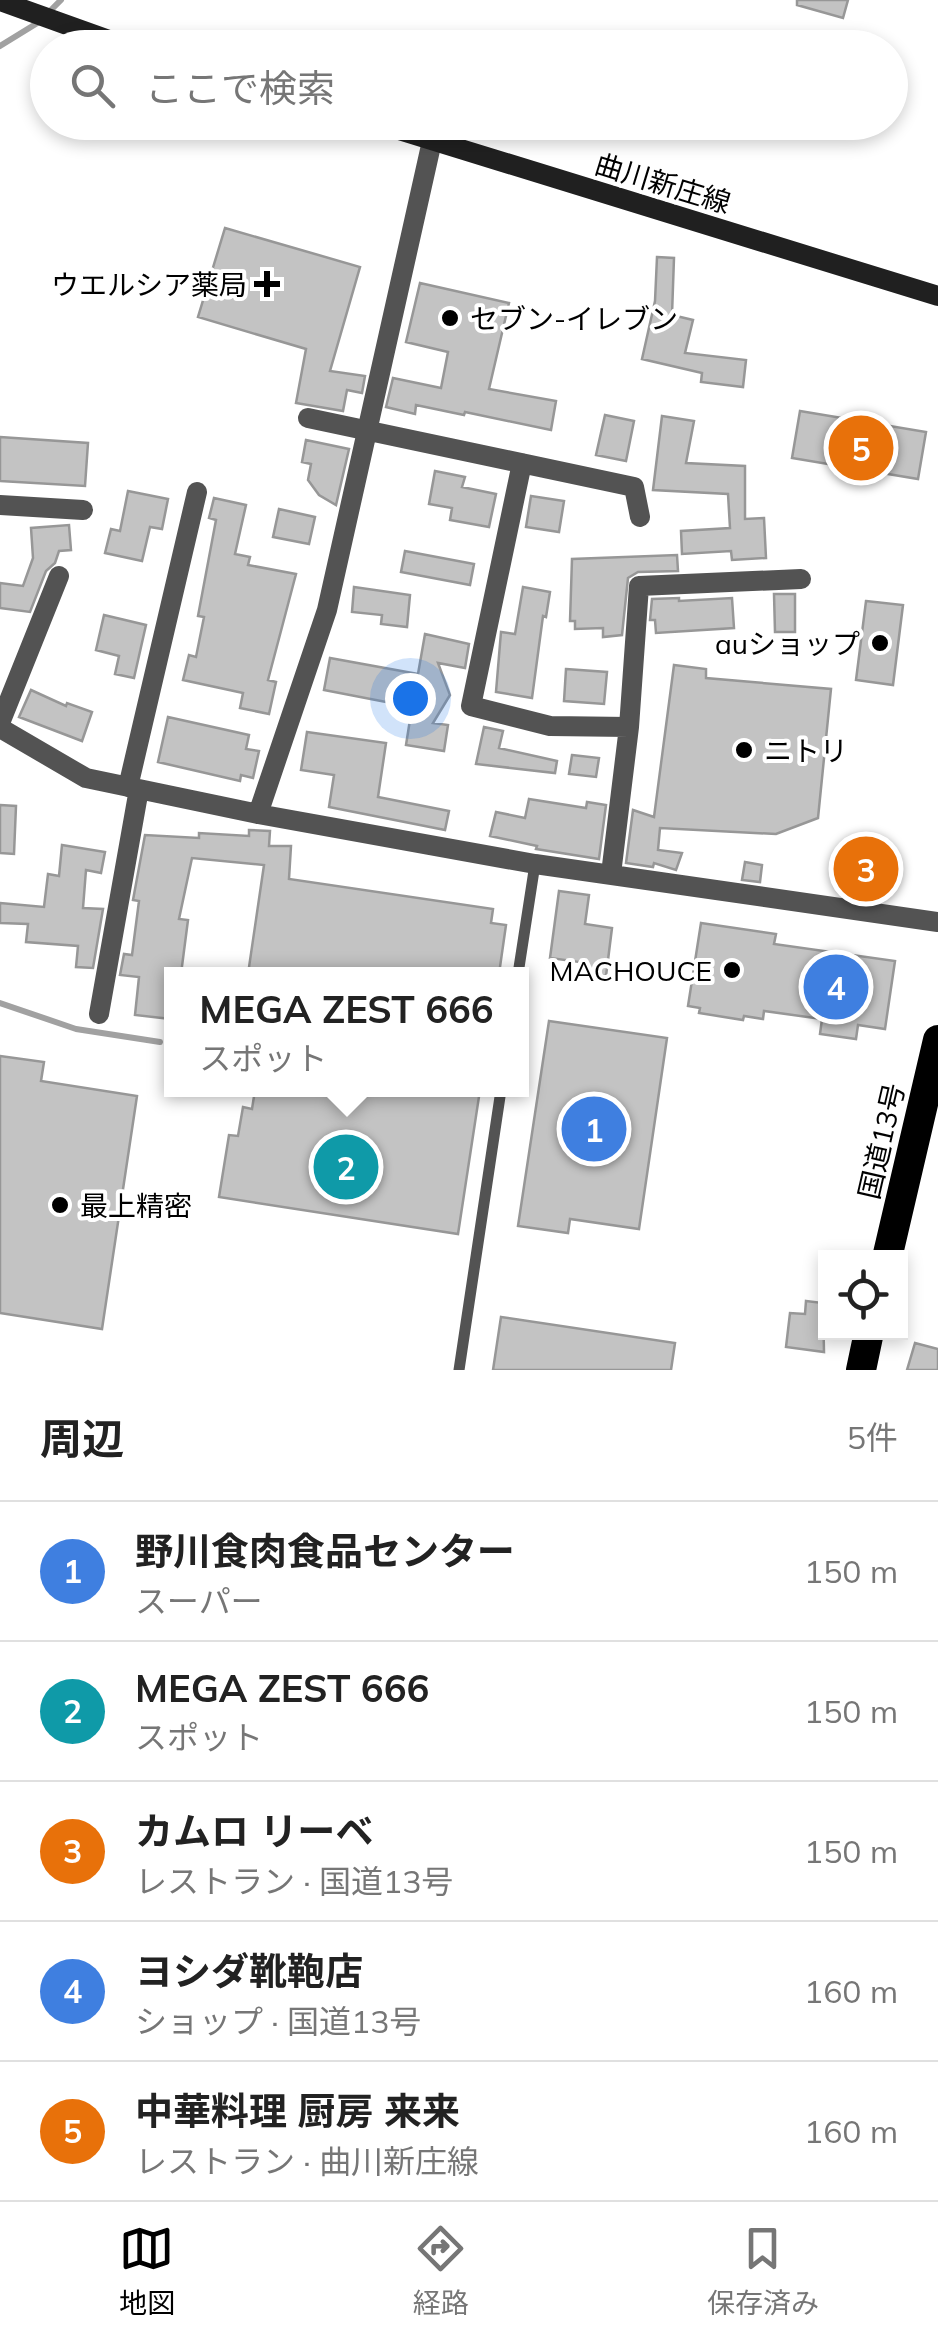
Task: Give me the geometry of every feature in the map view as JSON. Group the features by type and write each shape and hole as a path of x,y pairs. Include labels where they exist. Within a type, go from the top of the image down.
{"highway":[{"name":"国道13号","path":"889,1250 938,1040"},
{"path":"860,1370 868,1340"}],"main road":[{"path":"0,1 76,30"},
{"name":"曲川新庄線","path":"429,140 938,296"}],"street":[{"path":"258,814 328,610 432,141"},
{"path":"308,418 634,487 640,518"},
{"path":"522,464 471,706 550,726 629,727"},
{"path":"100,1014 133,788 197,492"},
{"path":"0,506 83,510"},
{"path":"60,576 0,725 86,778 258,814 535,864 938,922"},
{"path":"611,874 629,727 639,586 801,579"}],"lane":[{"path":"519,967 535,864"},
{"path":"460,1370 500,1097"}],"building":[{"path":"797,0 848,0 843,18 797,5"},
{"path":"225,228 360,267 330,371 365,376 362,393 347,390 343,411 296,403 306,349 198,317"},
{"path":"657,257 674,258 672,315 693,320 685,353 746,360 743,387 701,382 702,373 642,359 655,301"},
{"path":"420,283 509,303 489,389 556,401 551,430 416,405 415,414 386,407 393,378 441,388 448,352 406,342"},
{"path":"800,411 926,432 918,479 792,458"},
{"path":"605,415 634,421 626,461 596,455"},
{"path":"662,416 694,421 686,463 745,466 745,519 764,518 766,558 732,560 731,551 682,554 681,531 730,528 728,494 653,490"},
{"path":"0,437 88,443 85,486 0,481"},
{"path":"306,440 349,449 336,505 319,495 308,480 311,464 302,462"},
{"path":"435,471 465,477 462,487 496,494 489,527 450,520 452,508 429,504"},
{"path":"128,491 168,499 162,529 150,527 142,561 105,553 111,529 120,531"},
{"path":"531,496 564,501 559,532 526,527"},
{"path":"214,498 246,505 235,554 250,557 248,565 296,574 268,680 276,682 269,714 240,708 243,693 183,680 189,655 196,657 204,617 198,616 216,520 209,518"},
{"path":"279,509 315,517 309,544 273,537"},
{"path":"69,525 71,550 59,551 55,563 46,571 30,612 0,608 0,583 23,586 33,558 31,528"},
{"path":"405,551 474,564 470,585 401,572"},
{"path":"677,555 678,571 638,572 628,578 622,635 603,637 603,628 575,629 575,621 570,621 572,559"},
{"path":"354,587 410,595 407,627 381,624 382,615 352,612"},
{"path":"523,587 550,592 532,698 496,692 501,632 515,634"},
{"path":"774,594 795,594 795,632 775,632"},
{"path":"732,598 734,628 656,633 655,620 650,620 652,599"},
{"name":"auショップ","path":"866,601 903,605 893,685 856,680"},
{"path":"104,615 146,625 134,678 115,674 119,656 96,650"},
{"path":"425,634 469,644 465,668 438,663 450,695 433,723 448,725 444,751 406,745 412,707 324,690 330,658 418,674"},
{"name":"ニトリ","path":"674,665 706,669 706,678 831,689 818,818 776,834 660,828 658,850 682,853 676,870 654,863 653,867 626,863 633,810 654,817"},
{"path":"566,669 607,672 604,704 564,701"},
{"path":"31,690 66,706 67,703 92,712 82,741 19,717"},
{"path":"168,717 249,735 246,749 259,751 253,778 241,775 240,781 158,762"},
{"path":"484,727 503,731 499,748 557,761 555,773 476,764"},
{"path":"307,732 386,743 378,797 449,811 445,830 329,807 334,775 301,770"},
{"path":"572,755 599,758 596,777 569,774"},
{"path":"529,799 586,808 587,802 606,805 599,859 536,849 537,846 490,836 496,812 525,818"},
{"path":"0,805 16,806 14,854 0,853"},
{"path":"249,830 270,831 269,846 291,846 289,879 493,909 491,923 506,925 500,967 249,967 264,865 192,858 179,919 188,920 182,967 164,967 164,1018 135,1015 139,977 120,975 124,954 132,955 139,901 133,900 145,835 249,836"},
{"path":"62,845 105,852 101,873 86,870 83,908 103,909 93,968 76,967 78,946 26,942 28,924 0,923 0,903 44,907 48,874 59,876"},
{"path":"850,845 894,852 886,898 842,891"},
{"path":"745,862 762,865 760,882 742,880"},
{"path":"559,891 589,895 585,924 612,928 606,976 586,973 587,963 550,958"},
{"path":"701,923 776,934 774,944 895,961 885,1029 858,1025 856,1039 820,1034 822,1019 764,1011 763,1019 744,1016 743,1020 699,1013 700,1008 688,1006"},
{"path":"549,1021 667,1038 639,1229 570,1219 568,1233 518,1226"},
{"name":"最上精密","path":"0,1056 44,1062 41,1081 137,1096 102,1329 0,1313"},
{"path":"254,1097 479,1097 458,1234 219,1197 229,1135 238,1136 243,1107 252,1109"},
{"path":"806,1301 818,1302 818,1340 824,1340 824,1352 786,1347 790,1313 805,1314"},
{"path":"501,1317 675,1343 671,1370 493,1370"},
{"path":"915,1343 938,1349 938,1370 907,1370"}],"waterway":[{"path":"48,13 61,0"},
{"path":"0,46 39,22"},
{"path":"0,1003 76,1029 160,1042"}],"place":[{"name":"ウエルシア薬局","path":"267,284"},
{"name":"セブン-イレブン","path":"450,318"},
{"name":"中華料理 厨房 来来","path":"861,448"},
{"name":"auショップ","path":"880,643"},
{"name":"ニトリ","path":"744,750"},
{"name":"カムロ リーベ","path":"866,869"},
{"name":"MACHOUCE","path":"732,970"},
{"name":"ヨシダ靴鞄店","path":"836,987"},
{"name":"野川食肉食品センター","path":"594,1129"},
{"name":"MEGA ZEST 666","path":"346,1167"},
{"name":"最上精密","path":"60,1205"}]}
